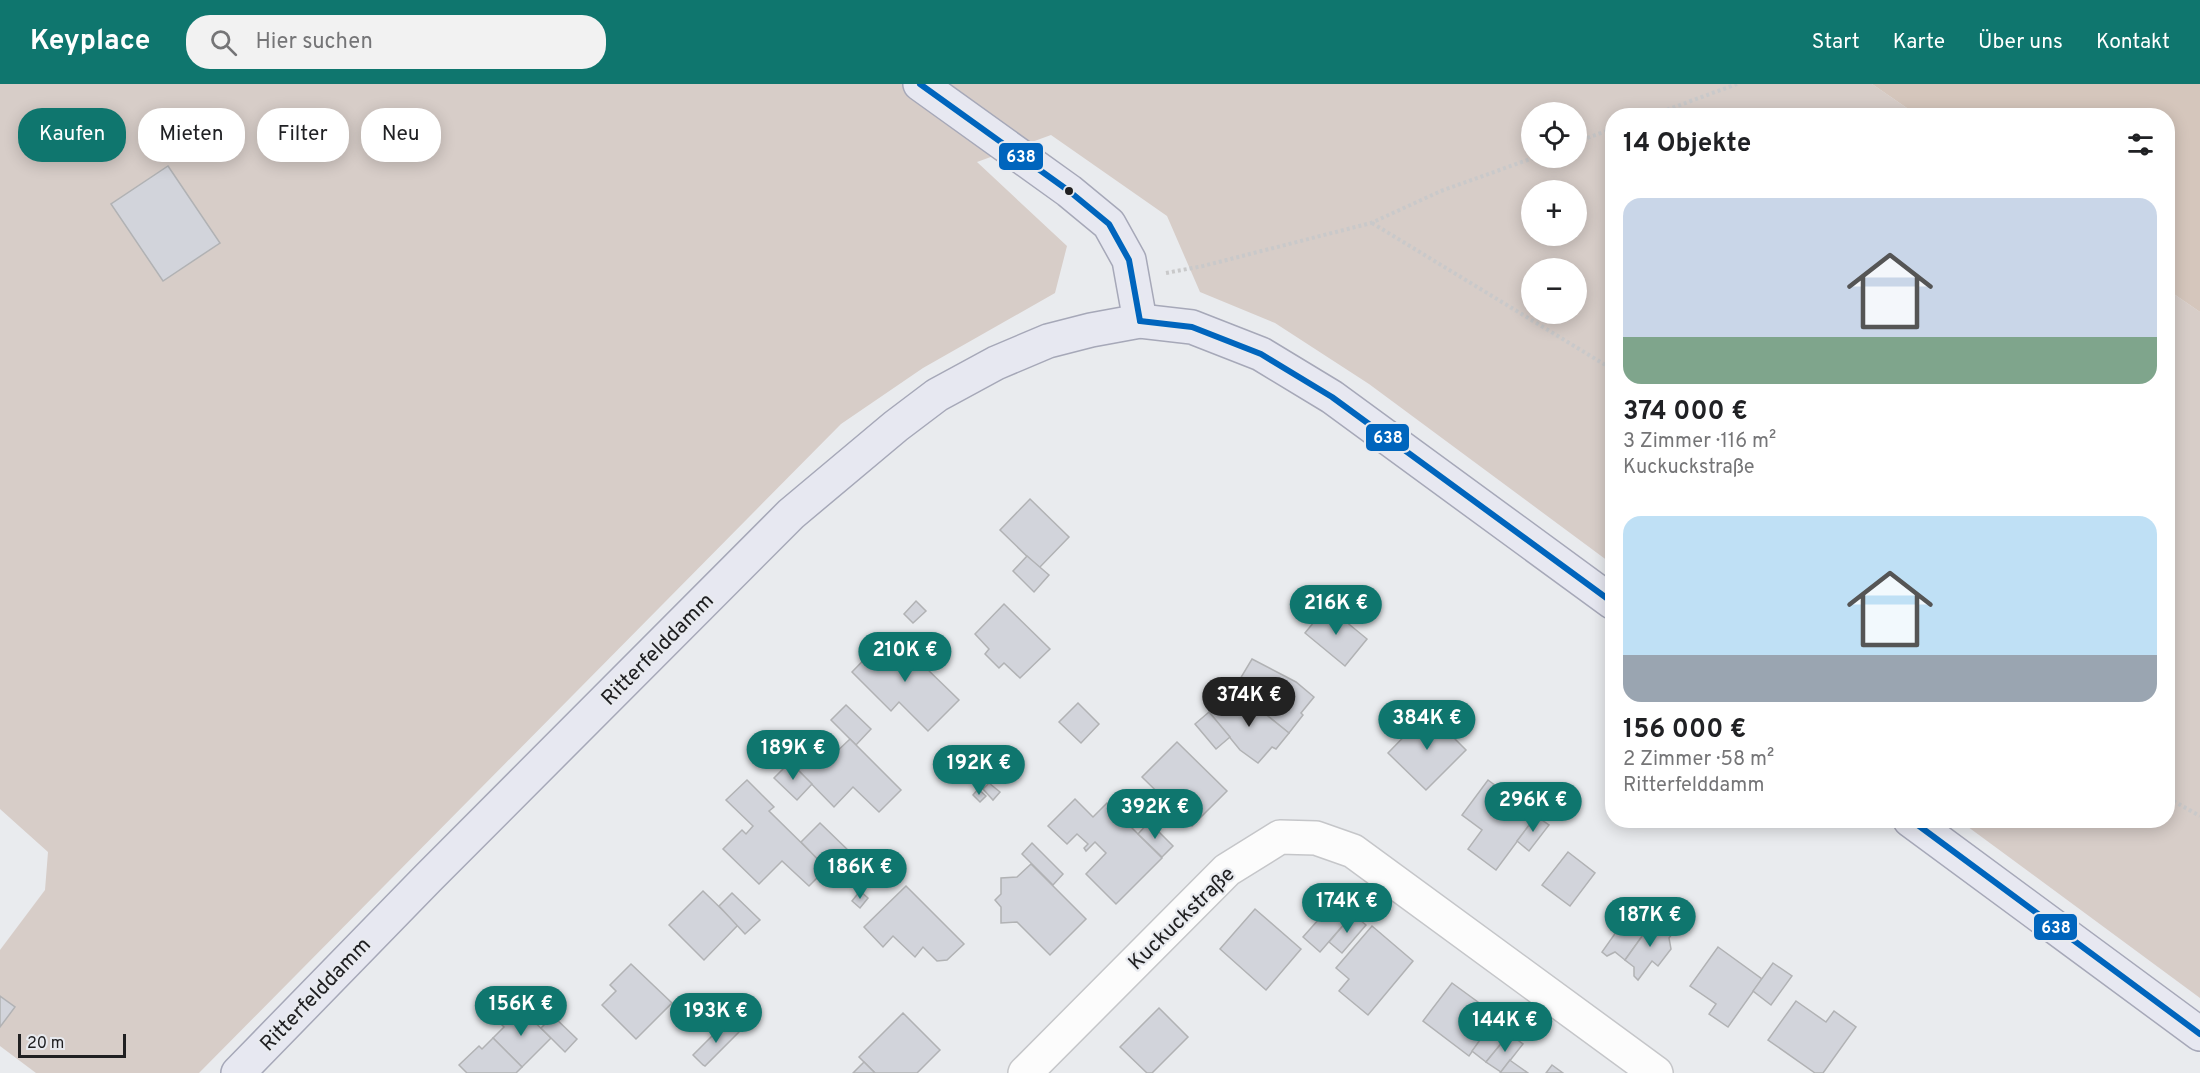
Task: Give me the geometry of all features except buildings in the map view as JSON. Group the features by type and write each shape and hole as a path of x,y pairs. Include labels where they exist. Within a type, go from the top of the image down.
{"main road":[{"path":"920,84 1069,191 1109,224 1129,260 1140,321"},
{"name":"Ritterfelddamm","path":"238,1073 436,869 791,514 896,426 937,396 996,363 1048,341 1140,321 1192,327 1261,354 1332,397 1605,597"},
{"path":"1921,828 2200,1034"}],"street":[{"name":"Kuckuckstraße","path":"1025,1073 1227,870 1280,837 1316,838 1353,851 1656,1073"}],"path":[{"path":"1672,108 1737,84"},
{"path":"1587,138 1605,132"},
{"path":"1134,280 1203,266 1371,222 1441,191 1521,162"},
{"path":"1371,222 1605,365"},
{"path":"2175,802 2200,816"}],"shaded area":[{"path":"0,84 1872,84 1907,108 1605,108 1605,559 1369,384 1275,323 1200,292 1167,216 1051,135 977,162 1067,246 1055,293 923,368 841,424 199,1073 36,1073 0,1046 0,950 45,890 48,852 0,809"},
{"path":"1872,84 2200,84 2200,312 2175,295 2175,108 1907,108"},
{"path":"2175,295 2200,312 2200,998 1969,828 2175,828"}],"transit line":[{"name":"638","path":"920,84 1069,191 1109,224 1129,260 1140,321"},
{"name":"638","path":"1140,321 1192,327 1261,354 1332,397 1605,597"},
{"name":"638","path":"1922,828 2200,1034"}]}
